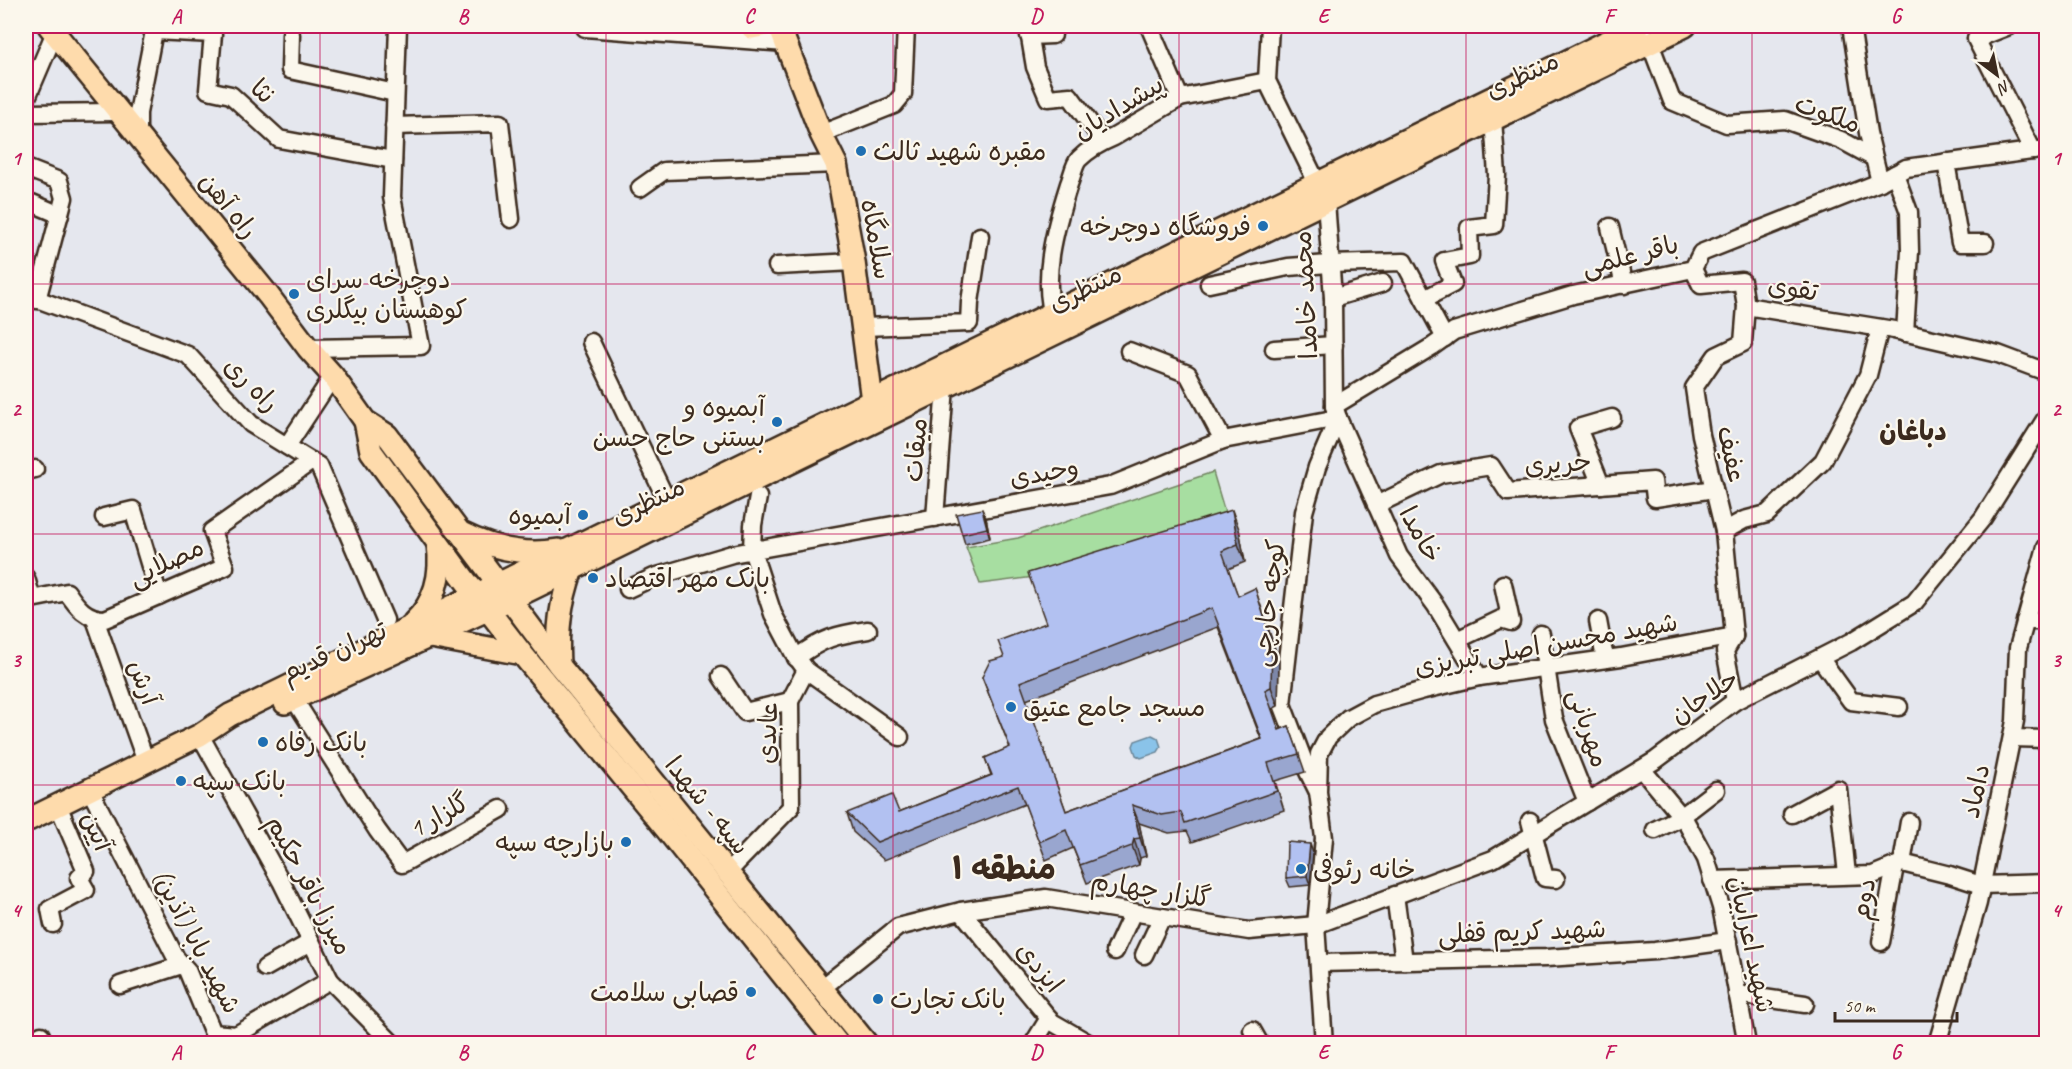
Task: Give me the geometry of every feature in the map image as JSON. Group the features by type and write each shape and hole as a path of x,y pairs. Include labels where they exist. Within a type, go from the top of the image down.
{"main road":[{"path":"751,26 752,28 762,26"},
{"name":"منتظری","path":"504,592 573,547 872,401 1055,322 1642,31 1685,26"},
{"name":"راه آهن","path":"52,29 268,295 308,348 333,376 365,422 371,451 482,602"},
{"name":"منتظری","path":"1321,192 1493,119 1642,31"},
{"name":"سلامگاه","path":"783,34 821,134 836,164 864,327 872,401"},
{"name":"منتظری","path":"504,592 572,569 945,387 1055,322"},
{"name":"راه آهن","path":"365,422 387,435 504,592"},
{"path":"458,532 480,542 512,551 549,552 573,547"},
{"path":"409,627 420,616 436,590 440,575 438,544"},
{"path":"560,665 558,632 562,600 572,569"},
{"path":"482,602 504,592"},
{"name":"سپه - شهدا","path":"504,592 560,665 867,1044"},
{"name":"سپه - شهدا","path":"482,602 838,1044"},
{"name":"تهران قدیم","path":"26,821 200,735 230,715 409,627 482,602"},
{"name":"تهران قدیم","path":"200,735 234,724 294,699 430,637 482,602"},
{"path":"430,637 522,654"}],"street":[{"path":"308,348 421,346 392,198 398,26"},
{"path":"821,134 894,105 899,100 903,94 906,26"},
{"path":"1149,26 1180,98"},
{"path":"1270,26 1267,81 1321,192"},
{"path":"1851,26 1874,158 1909,212 1910,251 1905,333"},
{"path":"2009,26 1976,39 2040,151"},
{"path":"138,136 138,113 158,28"},
{"name":"نثا","path":"158,28 213,34 208,90 231,95 279,139 393,160"},
{"path":"585,28 783,34"},
{"path":"26,100 52,29"},
{"path":"1053,35 1029,31 1035,67 1048,98 1071,96 1103,141"},
{"name":"ملکوت","path":"1642,31 1672,101 1727,124 1785,120 1840,140 1874,158"},
{"path":"291,34 290,70 395,93"},
{"name":"پیشدادیان","path":"1055,322 1048,279 1058,219 1077,160 1103,141 1124,132 1180,98 1267,81"},
{"path":"26,113 118,112"},
{"path":"1424,299 1453,284 1444,261 1470,256 1469,228 1494,225 1497,175 1493,119"},
{"path":"394,126 500,123 512,219"},
{"name":"باقر علمی","path":"1336,412 1454,331 1573,295 1693,269 1701,254 1887,178 1906,168 2040,151"},
{"path":"1946,162 1960,243 1985,243"},
{"path":"640,188 664,171 836,164"},
{"path":"26,168 60,181 64,198 31,298"},
{"name":"محمد خامدا","path":"1321,192 1333,298 1336,412"},
{"path":"32,203 60,215"},
{"path":"1610,227 1624,285"},
{"path":"864,327 969,322 969,303 980,236"},
{"path":"777,266 854,262"},
{"path":"1209,284 1288,267 1404,262 1445,338"},
{"name":"تقوی","path":"1693,269 1701,285 1742,281 1746,306 1905,333 1998,354 2046,372"},
{"path":"1333,298 1383,283"},
{"name":"راه ری","path":"31,298 188,355 251,424 319,466 385,620"},
{"name":"عفیف","path":"1735,701 1725,651 1734,636 1724,531 1701,435 1694,388 1716,356 1743,343 1746,306"},
{"path":"1724,531 1744,520 1767,514 1823,461 1868,375 1880,328"},
{"path":"591,342 667,501"},
{"path":"1274,349 1334,345"},
{"path":"1129,351 1188,374 1223,440"},
{"path":"287,446 333,376"},
{"name":"میقات","path":"935,518 945,387"},
{"name":"وحیدی","path":"628,589 673,571 752,550 1110,486 1223,440 1336,412"},
{"name":"خامدا","path":"1336,412 1399,556 1436,606 1479,677"},
{"name":"کوچه جارچی","path":"1318,792 1282,704 1304,512 1336,412"},
{"path":"1602,485 1578,428 1612,418"},
{"name":"حلاجان","path":"1316,925 1493,859 1531,828 1587,802 1642,769 1735,701 1851,642 1914,603 1983,518 2046,418"},
{"name":"مصلایی","path":"94,619 105,619 225,567 212,531 312,461"},
{"name":"حریری","path":"1376,505 1441,474 1491,466 1508,492 1653,481 1654,498 1714,489"},
{"path":"758,497 753,525 752,550 773,614 801,664 900,737"},
{"path":"104,517 133,510 159,596"},
{"name":"داماد","path":"1937,1044 1981,885 2015,721 2018,648 2046,547"},
{"path":"26,578 28,599 66,592 80,610 94,619"},
{"path":"1457,640 1501,620 1511,622 1503,584"},
{"name":"آرش","path":"94,619 146,762"},
{"path":"1598,621 1605,659"},
{"path":"2025,621 2046,621"},
{"path":"801,664 818,642 838,634 868,630"},
{"name":"مهربانی","path":"1541,634 1554,719 1587,802"},
{"name":"شهید محسن اصلی تبریزی","path":"1318,792 1319,754 1328,737 1348,718 1374,704 1479,677 1605,659 1734,636"},
{"path":"1820,658 1851,701 1899,706"},
{"name":"عابدی","path":"728,872 791,807 790,701 801,664"},
{"path":"722,676 745,712 790,701"},
{"name":"گلزار 1","path":"294,699 377,830 402,864 501,809"},
{"name":"میرزا باقر حکیم","path":"200,735 281,881 330,980 393,1044"},
{"path":"2012,738 2046,739"},
{"name":"شهید اعرابیان","path":"1642,769 1681,817 1706,859 1721,907 1747,1044"},
{"path":"1792,814 1838,789 1847,875"},
{"name":"شهید بابا (آذین)","path":"90,790 176,958 187,970 213,1033 236,1035 330,980"},
{"path":"1655,830 1681,817 1716,790"},
{"path":"1318,792 1324,838 1316,925 1324,1044"},
{"name":"آیین","path":"53,924 50,909 86,890 80,878 86,871 58,805"},
{"name":"دوم","path":"1881,942 1910,822"},
{"path":"1531,828 1545,878 1556,879"},
{"path":"1712,880 1873,874 1898,865 1950,875 1981,885 2046,883"},
{"path":"1395,895 1404,961"},
{"name":"گلزار چهارم","path":"822,988 898,927 961,911 1046,898 1249,931 1316,925"},
{"name":"ایزدی","path":"961,911 1052,1022 1090,1044"},
{"path":"1115,951 1133,912"},
{"path":"1144,955 1162,916"},
{"name":"شهید کریم قفلی","path":"1318,963 1546,958 1655,951 1728,941"},
{"path":"265,968 312,942"},
{"path":"120,985 182,965"},
{"path":"1737,994 1805,1004"},
{"path":"1033,1044 1049,1018"}],"green space":[{"path":"1213,472 1229,526 1050,575 980,584 966,547 1018,538"}],"water":[{"path":"1152,735 1158,738 1161,747 1158,752 1141,758 1136,755 1133,746 1135,741"}],"building":[{"path":"982,509 987,528 962,534 956,514"},
{"name":"مسجد جامع عتیق","path":"1232,510 1238,544 1222,551 1238,596 1255,588 1272,642 1271,687 1265,690 1279,730 1289,726 1299,754 1268,763 1277,791 1185,823 1181,812 1162,815 1132,805 1140,838 1134,839 1132,846 1080,865 1066,830 1039,842 1018,786 877,842 847,813 892,795 899,812 992,775 985,758 1010,747 982,677 990,661 1004,657 998,641 1046,623 1028,573","holes":["1212,608 1262,739 1066,811 1020,682"]},
{"path":"1287,842 1310,844 1307,876 1286,878"}],"place":[{"name":"مقبره شهید ثالث","path":"861,151"},
{"name":"فروشگاه دوچرخه","path":"1263,226"},
{"name":"دوچرخه سرای کوهستان بیگلری","path":"294,294"},
{"name":"آبمیوه و بستنی حاج حسن","path":"777,422"},
{"name":"آبمیوه","path":"583,515"},
{"name":"بانک مهر اقتصاد","path":"593,578"},
{"name":"مسجد جامع عتیق","path":"1011,707"},
{"name":"بانک رفاه","path":"263,742"},
{"name":"بانک سپه","path":"181,781"},
{"name":"بازارچه سپه","path":"626,842"},
{"name":"خانه رئوفی","path":"1301,869"},
{"name":"قصابی سلامت","path":"751,992"},
{"name":"بانک تجارت","path":"878,999"}],"district":[{"name":"دباغان","path":"1913,431"},
{"name":"منطقه ۱","path":"1004,868"}]}
